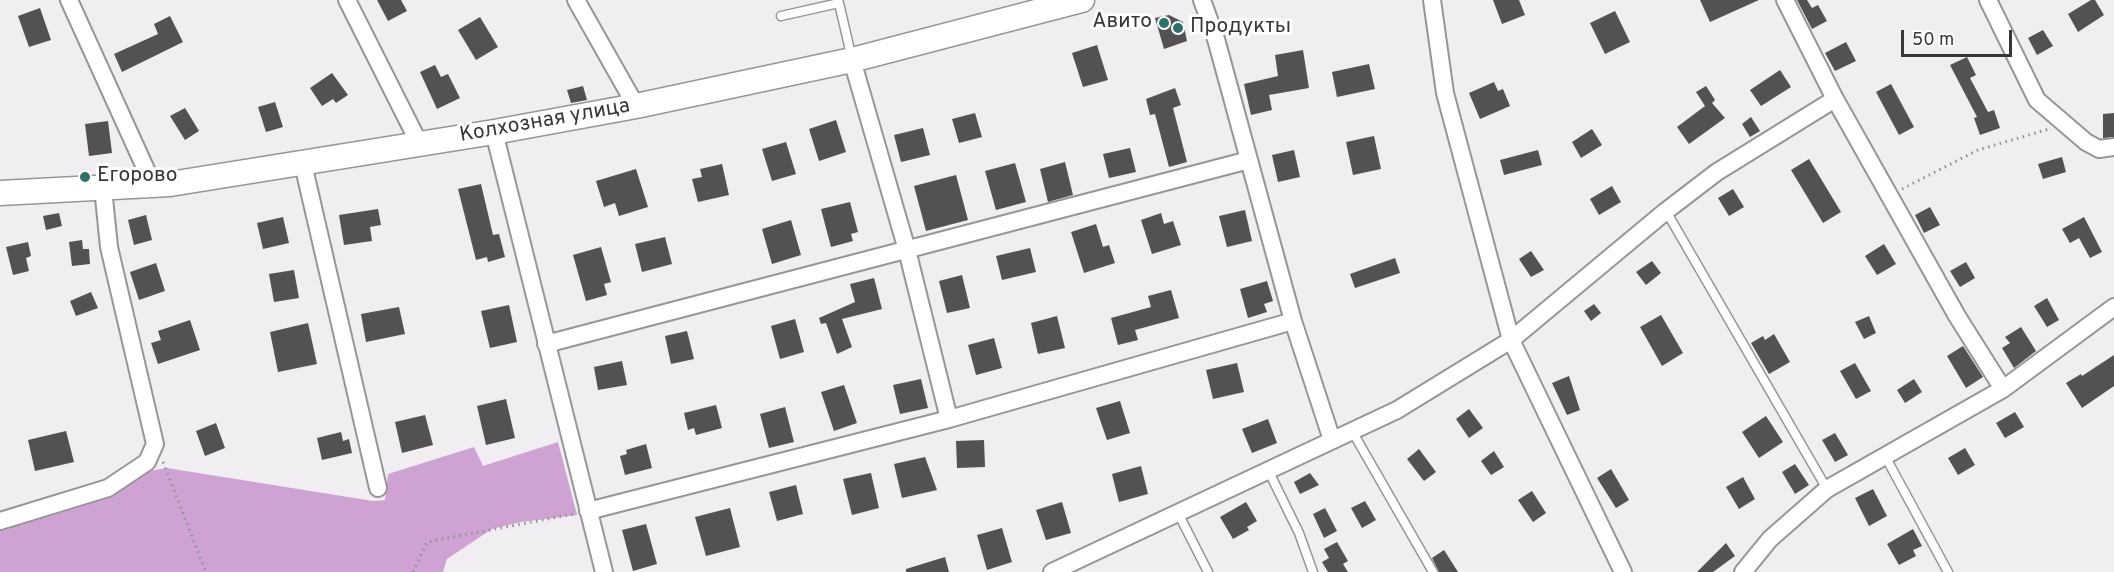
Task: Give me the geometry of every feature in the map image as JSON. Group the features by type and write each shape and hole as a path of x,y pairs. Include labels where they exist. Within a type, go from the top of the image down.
{"main road":[{"name":"Колхозная улица","path":"0,193 153,185 303,164 494,132 636,106 852,60 1082,0"}],"street":[{"path":"69,0 153,185"},
{"path":"347,0 420,145"},
{"path":"576,0 636,106"},
{"path":"1432,0 1445,93 1511,340 1623,572"},
{"path":"1785,0 1835,99 1957,316 2003,389"},
{"path":"1988,0 2037,100 2065,125 2099,149 2114,147"},
{"path":"1209,8 1293,321 1332,440"},
{"path":"852,60 907,250 949,420"},
{"path":"1052,572 1398,410 1511,340 1666,211 1717,172 1835,99"},
{"path":"494,132 604,572"},
{"path":"546,344 1249,160"},
{"path":"303,164 378,489"},
{"path":"0,521 108,488 147,462 155,444 111,257 102,188"},
{"path":"1743,572 1770,539 1827,489 2003,389 2114,307"},
{"path":"588,512 949,420 1293,321"}],"lane":[{"path":"781,16 839,3 852,60"},
{"path":"1666,211 1827,489"},
{"path":"1352,431 1433,572"},
{"path":"1885,456 1948,572"},
{"path":"1268,470 1299,533 1313,572"},
{"path":"1178,513 1208,572"}],"path":[{"path":"1889,195 1978,150 2065,125"},
{"path":"155,444 206,572"},
{"path":"413,572 427,542 588,512"}],"shaded area":[{"path":"558,442 577,515 521,522 492,529 447,559 443,572 0,572 0,529 113,492 149,471 167,468 373,501 385,500 388,474 474,447 483,466"}],"building":[{"path":"377,0 401,0 407,11 388,21"},
{"path":"1493,0 1519,0 1525,15 1502,24"},
{"path":"1700,0 1759,0 1710,22"},
{"path":"1797,0 1807,0 1812,8 1818,5 1827,21 1812,29"},
{"path":"2091,0 2095,0 2104,15 2078,32 2068,14"},
{"path":"40,8 51,40 29,47 18,16"},
{"path":"1615,11 1630,42 1605,54 1590,23"},
{"path":"1169,15 1183,22 1187,41 1164,49 1155,18"},
{"path":"170,16 183,42 122,72 114,54 158,34 154,24"},
{"path":"480,17 498,47 476,60 458,30"},
{"path":"2043,30 2053,46 2037,55 2028,38"},
{"path":"1846,42 1856,61 1835,71 1825,53"},
{"path":"1097,45 1108,80 1083,87 1072,53"},
{"path":"1303,50 1309,88 1269,95 1272,110 1251,115 1244,84 1278,76 1275,55"},
{"path":"1967,57 1976,75 1970,78 1988,112 1994,110 2000,128 1980,135 1974,118 1977,117 1950,65"},
{"path":"1369,64 1375,89 1337,97 1332,72"},
{"path":"435,65 441,77 448,74 460,98 437,109 420,72"},
{"path":"1780,70 1791,87 1761,106 1750,90"},
{"path":"332,73 348,95 336,103 333,99 322,106 310,88"},
{"path":"1494,82 1498,91 1503,89 1510,106 1480,119 1469,93"},
{"path":"1891,84 1914,127 1899,135 1876,92"},
{"path":"583,86 587,100 571,103 567,90"},
{"path":"1706,86 1715,100 1712,103 1725,118 1689,144 1677,127 1705,106 1696,92"},
{"path":"1175,88 1181,105 1173,108 1187,162 1169,167 1155,114 1150,115 1146,99"},
{"path":"275,102 283,127 266,132 258,107"},
{"path":"185,108 199,131 185,140 170,116"},
{"path":"975,113 982,137 959,143 952,119"},
{"path":"2114,113 2114,137 2103,138 2103,114"},
{"path":"1751,117 1760,131 1750,137 1742,124"},
{"path":"836,120 846,152 819,161 809,129"},
{"path":"108,121 112,153 89,156 85,124"},
{"path":"923,128 930,155 901,162 894,135"},
{"path":"1592,129 1602,145 1581,158 1572,142"},
{"path":"1374,136 1381,169 1353,175 1346,142"},
{"path":"786,142 796,174 772,181 762,149"},
{"path":"1130,148 1136,172 1109,178 1103,154"},
{"path":"1294,150 1300,177 1278,182 1272,155"},
{"path":"1538,150 1542,165 1504,175 1500,160"},
{"path":"2062,157 2066,172 2043,179 2038,164"},
{"path":"1809,159 1841,212 1823,223 1791,170"},
{"path":"1065,162 1073,195 1048,202 1040,169"},
{"path":"1015,163 1026,202 996,210 985,171"},
{"path":"722,164 729,195 698,202 692,179 702,177 700,169"},
{"path":"636,169 648,207 619,216 615,203 604,207 596,181"},
{"path":"956,175 968,220 926,231 914,186"},
{"path":"481,184 493,235 499,234 505,257 488,262 487,257 476,260 458,189"},
{"path":"1612,186 1621,202 1599,215 1590,199"},
{"path":"1733,189 1744,207 1729,216 1718,198"},
{"path":"850,202 858,232 851,234 853,241 831,247 821,209"},
{"path":"1930,207 1940,225 1924,233 1915,215"},
{"path":"378,209 381,225 370,227 372,241 344,245 339,215"},
{"path":"1245,210 1252,241 1227,247 1219,216"},
{"path":"59,213 62,226 46,230 43,216"},
{"path":"1161,213 1164,224 1173,221 1181,245 1152,254 1141,220"},
{"path":"146,215 152,240 134,245 128,220"},
{"path":"283,217 289,243 263,249 257,223"},
{"path":"2084,217 2102,252 2090,258 2079,238 2070,243 2062,229"},
{"path":"791,220 801,255 772,264 762,229"},
{"path":"1096,224 1103,247 1109,245 1115,263 1084,273 1071,232"},
{"path":"665,237 672,264 642,272 635,244"},
{"path":"82,240 83,249 89,249 90,264 72,266 69,242"},
{"path":"28,242 31,256 26,258 29,271 13,275 6,247"},
{"path":"1884,244 1896,264 1877,275 1865,256"},
{"path":"601,247 611,282 604,284 607,295 586,301 573,255"},
{"path":"1030,248 1036,272 1002,280 996,256"},
{"path":"1531,251 1544,270 1531,277 1519,259"},
{"path":"1395,258 1400,273 1355,288 1350,274"},
{"path":"1652,261 1661,273 1646,285 1636,272"},
{"path":"1966,262 1975,278 1960,287 1950,271"},
{"path":"156,263 165,291 139,300 130,272"},
{"path":"294,270 299,298 274,302 269,274"},
{"path":"962,275 970,308 947,313 939,281"},
{"path":"874,278 882,309 842,319 852,347 837,354 826,323 821,324 819,318 855,302 850,284"},
{"path":"1267,281 1273,301 1264,304 1267,312 1248,318 1240,289"},
{"path":"1171,290 1179,318 1135,330 1138,340 1118,345 1111,318 1151,307 1148,296"},
{"path":"91,292 98,308 76,316 70,301"},
{"path":"2047,298 2059,320 2047,327 2034,306"},
{"path":"1594,304 1601,313 1591,321 1584,311"},
{"path":"509,305 517,342 490,348 481,311"},
{"path":"399,307 405,334 366,342 361,314"},
{"path":"1661,315 1683,353 1662,366 1640,327"},
{"path":"1057,316 1065,348 1038,354 1031,323"},
{"path":"1869,316 1876,333 1864,339 1855,322"},
{"path":"795,319 804,352 780,359 771,326"},
{"path":"190,320 200,350 158,364 151,343 161,340 158,331"},
{"path":"308,323 317,364 278,372 270,332"},
{"path":"2021,327 2036,351 2014,368 2002,348 2010,343 2005,337"},
{"path":"687,331 694,359 671,364 665,336"},
{"path":"1774,334 1790,362 1769,374 1751,343 1763,336 1765,340"},
{"path":"994,338 1002,368 976,375 968,345"},
{"path":"1963,346 1983,377 1966,388 1947,356"},
{"path":"2114,355 2114,386 2082,408 2066,383 2081,374 2082,376"},
{"path":"622,361 627,385 598,390 594,367"},
{"path":"1237,363 1244,392 1213,399 1206,370"},
{"path":"1855,363 1871,391 1856,399 1840,371"},
{"path":"1569,376 1580,410 1567,415 1552,383"},
{"path":"921,379 928,408 900,414 893,385"},
{"path":"1914,379 1922,392 1905,403 1897,390"},
{"path":"844,385 857,423 834,431 821,392"},
{"path":"506,399 515,438 486,445 477,406"},
{"path":"1120,401 1130,433 1107,440 1096,408"},
{"path":"716,405 722,428 696,435 694,428 688,430 684,413"},
{"path":"785,407 794,442 769,448 760,414"},
{"path":"1469,409 1483,428 1469,438 1456,419"},
{"path":"2015,412 2024,427 2005,438 1996,423"},
{"path":"425,415 433,445 402,453 395,422"},
{"path":"1766,416 1783,442 1759,458 1742,432"},
{"path":"1268,419 1277,443 1252,453 1242,429"},
{"path":"216,423 225,448 205,456 196,431"},
{"path":"66,431 74,462 35,471 28,440"},
{"path":"341,432 343,441 349,439 352,453 322,460 317,438"},
{"path":"1835,433 1848,455 1835,462 1822,440"},
{"path":"984,440 985,467 957,468 956,441"},
{"path":"646,444 652,468 625,475 620,456 627,454 626,450"},
{"path":"1965,448 1975,465 1958,475 1948,458"},
{"path":"1419,449 1436,472 1424,481 1407,459"},
{"path":"1494,451 1504,467 1491,475 1481,461"},
{"path":"925,457 937,490 902,498 894,464"},
{"path":"1795,464 1809,485 1795,494 1782,472"},
{"path":"1141,466 1148,494 1119,502 1112,474"},
{"path":"1611,469 1629,500 1616,508 1597,478"},
{"path":"871,473 879,508 852,515 843,479"},
{"path":"1310,473 1319,485 1300,494 1294,482"},
{"path":"1743,477 1755,499 1739,509 1726,487"},
{"path":"796,485 803,514 777,521 769,492"},
{"path":"1873,489 1887,516 1869,526 1855,498"},
{"path":"1532,491 1546,513 1533,522 1518,500"},
{"path":"1365,501 1376,520 1362,528 1351,508"},
{"path":"1062,502 1071,533 1046,540 1036,510"},
{"path":"1246,502 1257,521 1247,527 1249,530 1233,539 1220,517"},
{"path":"730,508 740,547 706,556 695,517"},
{"path":"1325,508 1337,531 1324,538 1313,514"},
{"path":"646,524 657,564 633,571 622,530"},
{"path":"1002,528 1012,562 987,570 977,535"},
{"path":"1913,529 1922,546 1913,550 1916,556 1899,565 1887,544"},
{"path":"1337,542 1348,561 1343,564 1348,572 1328,572 1322,562 1329,558 1324,549"},
{"path":"1726,543 1735,556 1713,572 1697,572"},
{"path":"1444,550 1458,572 1439,572 1432,558"},
{"path":"945,557 949,572 906,572 906,569"}],"place":[{"name":"Авито","path":"1164,23"},
{"name":"Продукты","path":"1178,28"},
{"name":"Егорово","path":"85,177"}]}
